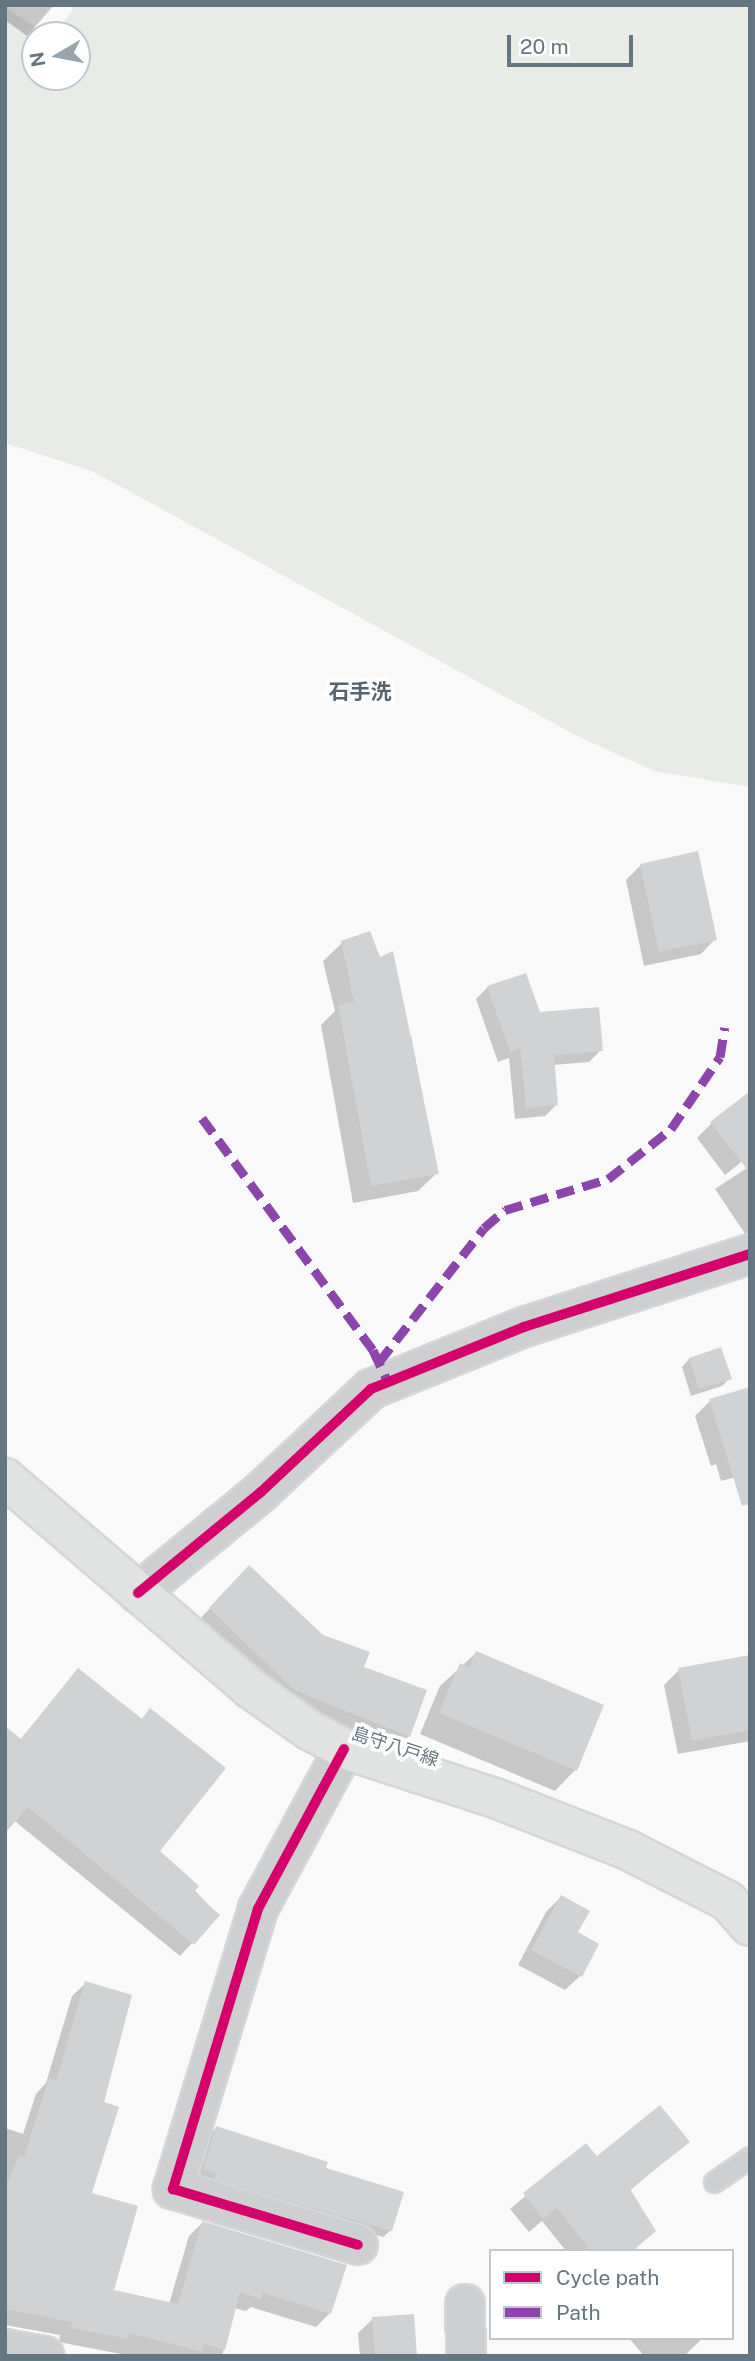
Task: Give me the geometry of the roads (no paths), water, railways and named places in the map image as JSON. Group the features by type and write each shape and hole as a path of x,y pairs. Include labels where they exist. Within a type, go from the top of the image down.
{"main road":[{"name":"島守八戸線","path":"5,1478 251,1689 344,1749 495,1798 626,1849 728,1901 750,1926"}],"street":[{"path":"138,1593 261,1492 371,1389 524,1327 750,1254"},
{"path":"344,1749 258,1909 173,2189 358,2245"},
{"path":"465,2304 467,2356"},
{"path":"5,2349 44,2356"}],"lane":[{"path":"714,2182 750,2157"}],"district":[{"name":"石手洗","path":"360,692"}]}
